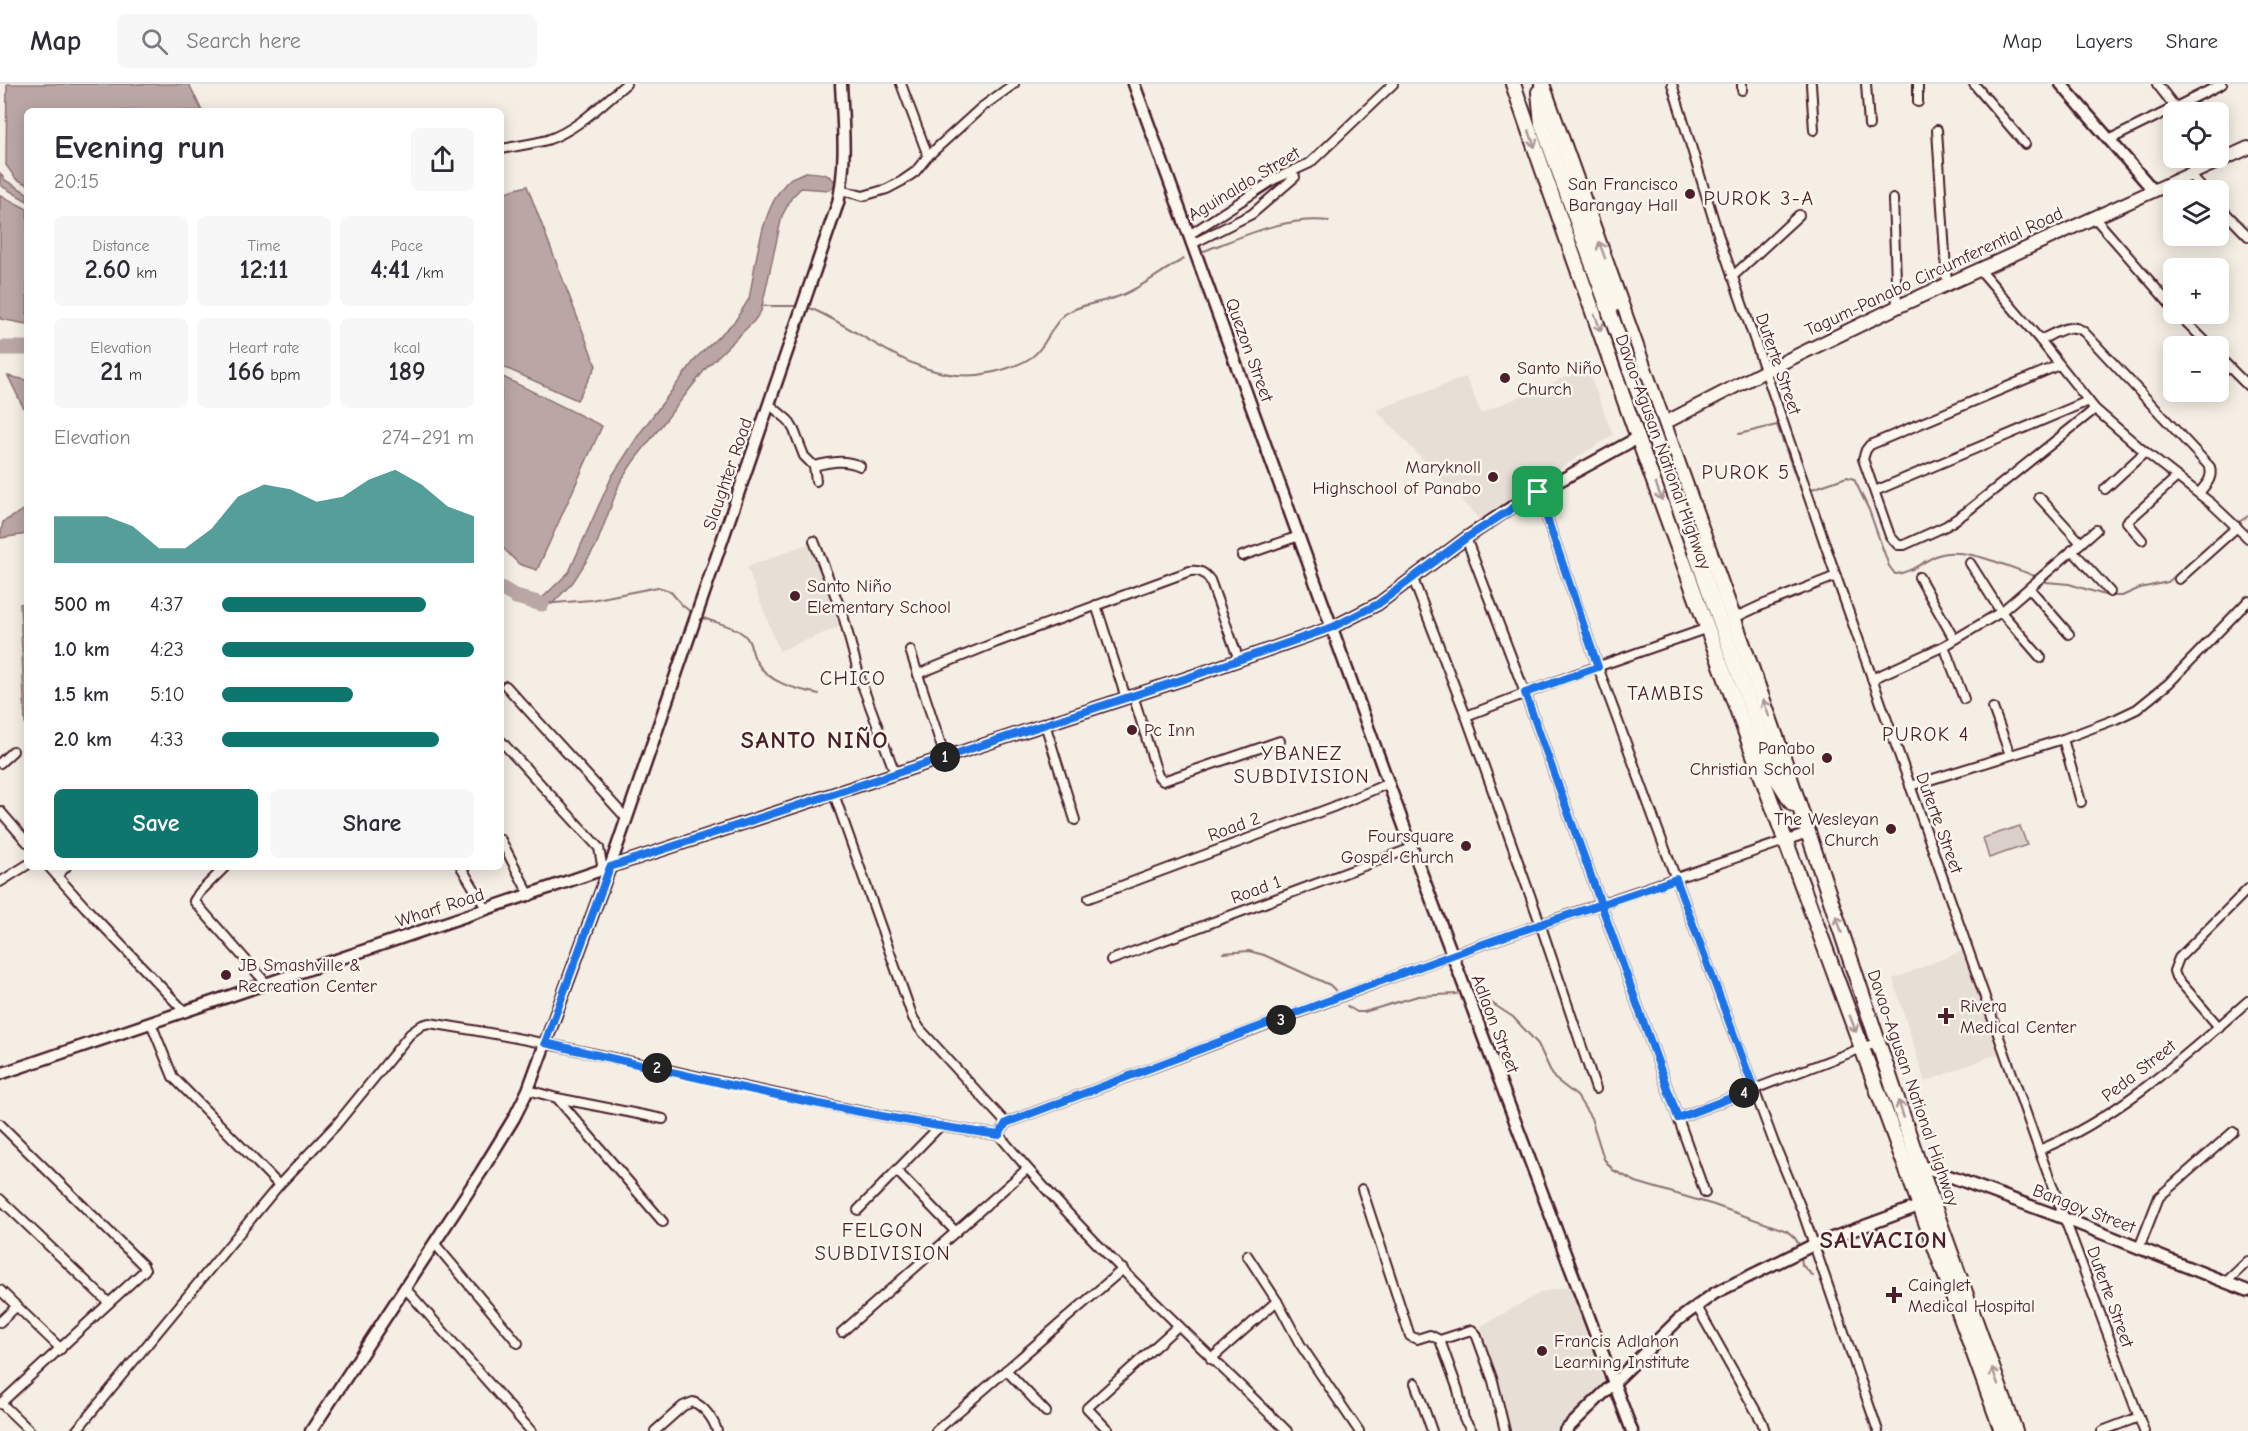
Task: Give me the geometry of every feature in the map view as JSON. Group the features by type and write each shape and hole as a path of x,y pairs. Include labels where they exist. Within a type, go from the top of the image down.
{"highway":[{"name":"Davao-Agusan National Highway","path":"1514,84 1542,124 1776,777 1807,828"},
{"name":"Davao-Agusan National Highway","path":"1514,84 1783,836 1862,1048 1913,1167"},
{"name":"Davao-Agusan National Highway","path":"1540,84 1542,124"},
{"name":"Davao-Agusan National Highway","path":"1540,84 1734,618 1807,828 1878,1042 1913,1167 1968,1320 2002,1431"},
{"name":"Davao-Agusan National Highway","path":"1776,777 1783,836"},
{"path":"1840,988 1858,982"},
{"name":"Davao-Agusan National Highway","path":"1968,1320 2015,1431"}],"main road":[{"name":"Tagum-Panabo Circumferential Road","path":"1639,437 1765,371 1897,307 1981,271 2248,148"}],"street":[{"path":"504,148 559,135 576,125 626,84"},
{"name":"Slaughter Road","path":"311,1431 435,1244 514,1118 528,1090 606,869 627,819 824,248 841,190 844,153 841,84"},
{"path":"901,84 928,156"},
{"path":"841,190 863,196 887,189 915,172 928,156 982,107 1014,84"},
{"name":"Quezon Street","path":"1134,84 1333,627"},
{"name":"Aguinaldo Street","path":"1191,239 1275,178 1310,163 1392,84"},
{"name":"Duterte Street","path":"1672,84 1732,277 1872,679 2039,1150 2144,1431"},
{"path":"1811,84 1814,130"},
{"path":"1866,84 1869,125"},
{"path":"1918,84 1918,102"},
{"path":"1974,84 2025,144"},
{"path":"2061,84 2153,190"},
{"path":"2157,84 2171,102"},
{"path":"2185,102 2222,84"},
{"path":"2109,140 2163,113"},
{"path":"1937,130 1947,285"},
{"path":"2189,174 2195,180"},
{"name":"Aguinaldo Street","path":"1191,239 1252,214 1295,177"},
{"path":"1893,199 1897,307"},
{"path":"1732,277 1799,215"},
{"path":"2229,216 2248,236"},
{"path":"2094,217 2163,297"},
{"path":"1981,271 2095,409 2145,452 2199,493 2248,538"},
{"path":"2188,324 2200,336"},
{"path":"2040,340 2068,327 2075,326 2084,332 2210,466 2212,473 2210,479 2199,493"},
{"path":"2059,365 1870,445 1863,459 1890,537 1898,545 1904,545 1946,526 2095,409"},
{"path":"2229,367 2248,386"},
{"path":"1875,491 2088,401"},
{"path":"770,404 788,420 804,456 814,466 816,481"},
{"name":"Wharf Road","path":"0,1074 606,869 1130,697 1333,627 1378,604 1466,538 1538,492 1639,437"},
{"path":"2105,489 2145,452"},
{"path":"814,466 829,462 850,461 860,466"},
{"path":"2142,540 2127,522 2177,477"},
{"path":"1538,492 1598,667 1754,1089 1803,1214 1878,1431"},
{"path":"2038,497 2081,543"},
{"path":"2179,579 2237,527"},
{"path":"1872,679 1944,646 2001,612 2096,530"},
{"path":"1242,556 1299,536"},
{"path":"1466,538 1525,693 1705,1193"},
{"path":"814,541 843,615 861,682 895,773"},
{"path":"2072,550 2110,592"},
{"path":"1970,563 2001,612 2041,658"},
{"path":"918,674 1096,605 1198,570 1206,574 1210,580 1239,660"},
{"path":"1734,618 1762,604 1836,576"},
{"path":"1919,578 1954,639"},
{"path":"1413,579 1466,716 1596,1089"},
{"path":"2030,589 2069,634"},
{"path":"1910,786 2063,739 2137,709 2153,698 2209,644 2248,602"},
{"path":"1096,605 1158,776 1163,781 1280,741"},
{"name":"Adlaon Street","path":"1333,627 1451,955 1632,1431"},
{"path":"1466,716 1708,628"},
{"path":"1944,646 1964,699"},
{"path":"910,650 945,757"},
{"path":"506,686 627,819"},
{"path":"1993,708 2010,755"},
{"path":"1045,724 1075,820"},
{"path":"2063,739 2081,802"},
{"path":"504,744 599,848 606,869"},
{"path":"0,763 12,751"},
{"name":"Road 2","path":"1089,898 1333,807 1389,783"},
{"path":"834,794 913,1018 1006,1123"},
{"path":"0,811 24,839"},
{"path":"999,1135 1006,1123 1451,955 1540,923 1602,905 1676,879 1807,828"},
{"path":"504,846 530,896"},
{"name":"Road 1","path":"1111,960 1412,848"},
{"path":"0,882 24,867"},
{"path":"52,870 185,1012"},
{"path":"57,876 63,870"},
{"path":"222,870 194,901 266,983"},
{"path":"463,870 487,910"},
{"path":"2219,1027 2176,977 2175,964 2187,949 2248,890"},
{"name":"Peda Street","path":"2039,1150 2067,1139 2100,1120 2219,1027 2248,1001"},
{"path":"151,1023 173,1077 279,1185"},
{"path":"76,1431 279,1185 336,1125 410,1034 429,1023 501,1034 744,1088 939,1127 999,1135 1027,1169 1178,1326 1287,1431"},
{"path":"1678,1118 1878,1042"},
{"path":"528,1090 663,1119"},
{"path":"557,1098 663,1222"},
{"path":"0,1124 145,1268 143,1274 1,1404 30,1431"},
{"path":"858,1210 939,1127"},
{"path":"2139,1248 2159,1197 2234,1132"},
{"name":"Bangoy Street","path":"1913,1167 2066,1219 2248,1292"},
{"path":"842,1332 1027,1169"},
{"path":"897,1171 956,1232"},
{"path":"1362,1189 1410,1336 1417,1339 1430,1335 1440,1340 1458,1390 1464,1419 1472,1431"},
{"path":"0,1199 109,1303"},
{"path":"1565,1431 1677,1320 1696,1305 1752,1273 1813,1245 1926,1204"},
{"path":"435,1244 518,1343"},
{"path":"1247,1255 1277,1301 1300,1344 1359,1431"},
{"path":"2224,1283 2248,1261"},
{"path":"936,1431 1123,1269"},
{"path":"405,1288 531,1431"},
{"path":"0,1290 61,1349"},
{"path":"1211,1359 1277,1301"},
{"path":"1696,1305 1765,1431"},
{"path":"0,1322 17,1306"},
{"path":"1109,1431 1087,1408 1178,1326"},
{"path":"1440,1340 1472,1330 1476,1334 1493,1381 1505,1431"},
{"path":"1006,1370 1046,1412"},
{"path":"1415,1383 1432,1431"},
{"path":"655,1431 683,1406 693,1402 700,1405 714,1422 717,1431"},
{"path":"2102,1431 2139,1417"}],"shaded area":[{"path":"7,84 189,84 201,108 24,108 24,183 16,179 6,165"},
{"path":"806,172 825,175 835,182 833,188 829,190 801,188 792,197 782,216 761,311 754,321 707,367 633,462 620,482 596,546 573,582 552,604 537,603 569,572 612,476 640,433 697,357 735,321 749,299 757,252 772,204 789,180"},
{"path":"0,173 5,180 24,191 24,199 0,185"},
{"path":"527,186 596,366 577,400 504,367 504,192"},
{"path":"0,195 24,207 24,323 0,319"},
{"name":"Maryknoll Highschool of Panabo","path":"1587,368 1613,435 1479,519 1376,410 1466,377 1481,413"},
{"path":"8,376 24,379 24,409"},
{"path":"504,377 602,426 537,570 519,564 504,549"},
{"path":"24,510 24,534 0,538 3,522"},
{"name":"Santo Niño Elementary School","path":"812,542 844,625 779,651 747,567"},
{"path":"24,603 24,699 20,604"},
{"path":"2020,826 2027,845 1989,858 1983,838"},
{"name":"Rivera Medical Center","path":"1962,951 2002,1052 1925,1082 1893,979"},
{"name":"Francis Adlahon Learning Institute","path":"1567,1287 1575,1291 1606,1375 1606,1386 1562,1431 1511,1431 1481,1326 1542,1292"}],"waterway":[{"path":"1204,251 1281,224 1297,221 1329,221"},
{"path":"810,308 921,367 944,373 968,375 999,371 1032,357 1042,347 1065,314 1126,293 1184,259"},
{"path":"762,306 798,306"},
{"path":"0,348 24,348"},
{"path":"1739,434 1777,425 1798,483"},
{"path":"1812,489 1847,477 1854,479 1869,510 1889,566 1895,574 1911,569 1938,555 1960,553 1973,555 2035,576"},
{"path":"2239,522 2248,516"},
{"path":"2046,582 2069,584 2108,596 2122,596 2140,588 2168,582 2202,553"},
{"path":"542,604 591,600 658,587 670,591 692,613"},
{"path":"504,590 516,597 542,604"},
{"path":"703,618 729,626 746,636 760,667 774,679 782,684 819,694"},
{"path":"1223,953 1249,951 1264,955 1330,985 1336,991"},
{"path":"1347,1006 1357,1012 1364,1012 1418,996 1457,994"},
{"path":"1474,994 1513,1017 1538,1044 1554,1078 1577,1096 1591,1118 1604,1159 1613,1170 1636,1182 1714,1205 1787,1231 1799,1245"},
{"path":"1801,1256 1802,1265 1813,1276"}],"place":[{"name":"San Francisco Barangay Hall","path":"1690,194"},
{"name":"Santo Niño Church","path":"1505,378"},
{"name":"Maryknoll Highschool of Panabo","path":"1493,477"},
{"name":"Santo Niño Elementary School","path":"795,596"},
{"name":"Pc Inn","path":"1132,730"},
{"name":"Panabo Christian School","path":"1827,758"},
{"name":"The Wesleyan Church","path":"1891,829"},
{"name":"Foursquare Gospel Church","path":"1466,846"},
{"name":"JB Smashville & Recreation Center","path":"226,975"},
{"name":"Rivera Medical Center","path":"1946,1016"},
{"name":"Cainglet Medical Hospital","path":"1894,1295"},
{"name":"Francis Adlahon Learning Institute","path":"1542,1351"}],"district":[{"name":"PUROK 3-A","path":"1759,198"},
{"name":"PUROK 5","path":"1746,472"},
{"name":"CHICO","path":"853,678"},
{"name":"TAMBIS","path":"1666,693"},
{"name":"PUROK 4","path":"1926,734"},
{"name":"SANTO NIÑO","path":"815,740"},
{"name":"YBANEZ SUBDIVISION","path":"1302,764"},
{"name":"SALVACION","path":"1884,1240"},
{"name":"FELGON SUBDIVISION","path":"883,1242"}],"route":[{"path":"1538,492 1466,538 1378,604 1333,627 1187,678 610,867 545,1043 744,1088 939,1127 999,1135 1006,1123 1451,955 1540,923 1602,905 1676,879 1754,1089 1678,1118 1602,905 1525,693 1598,667 1538,492"}]}
